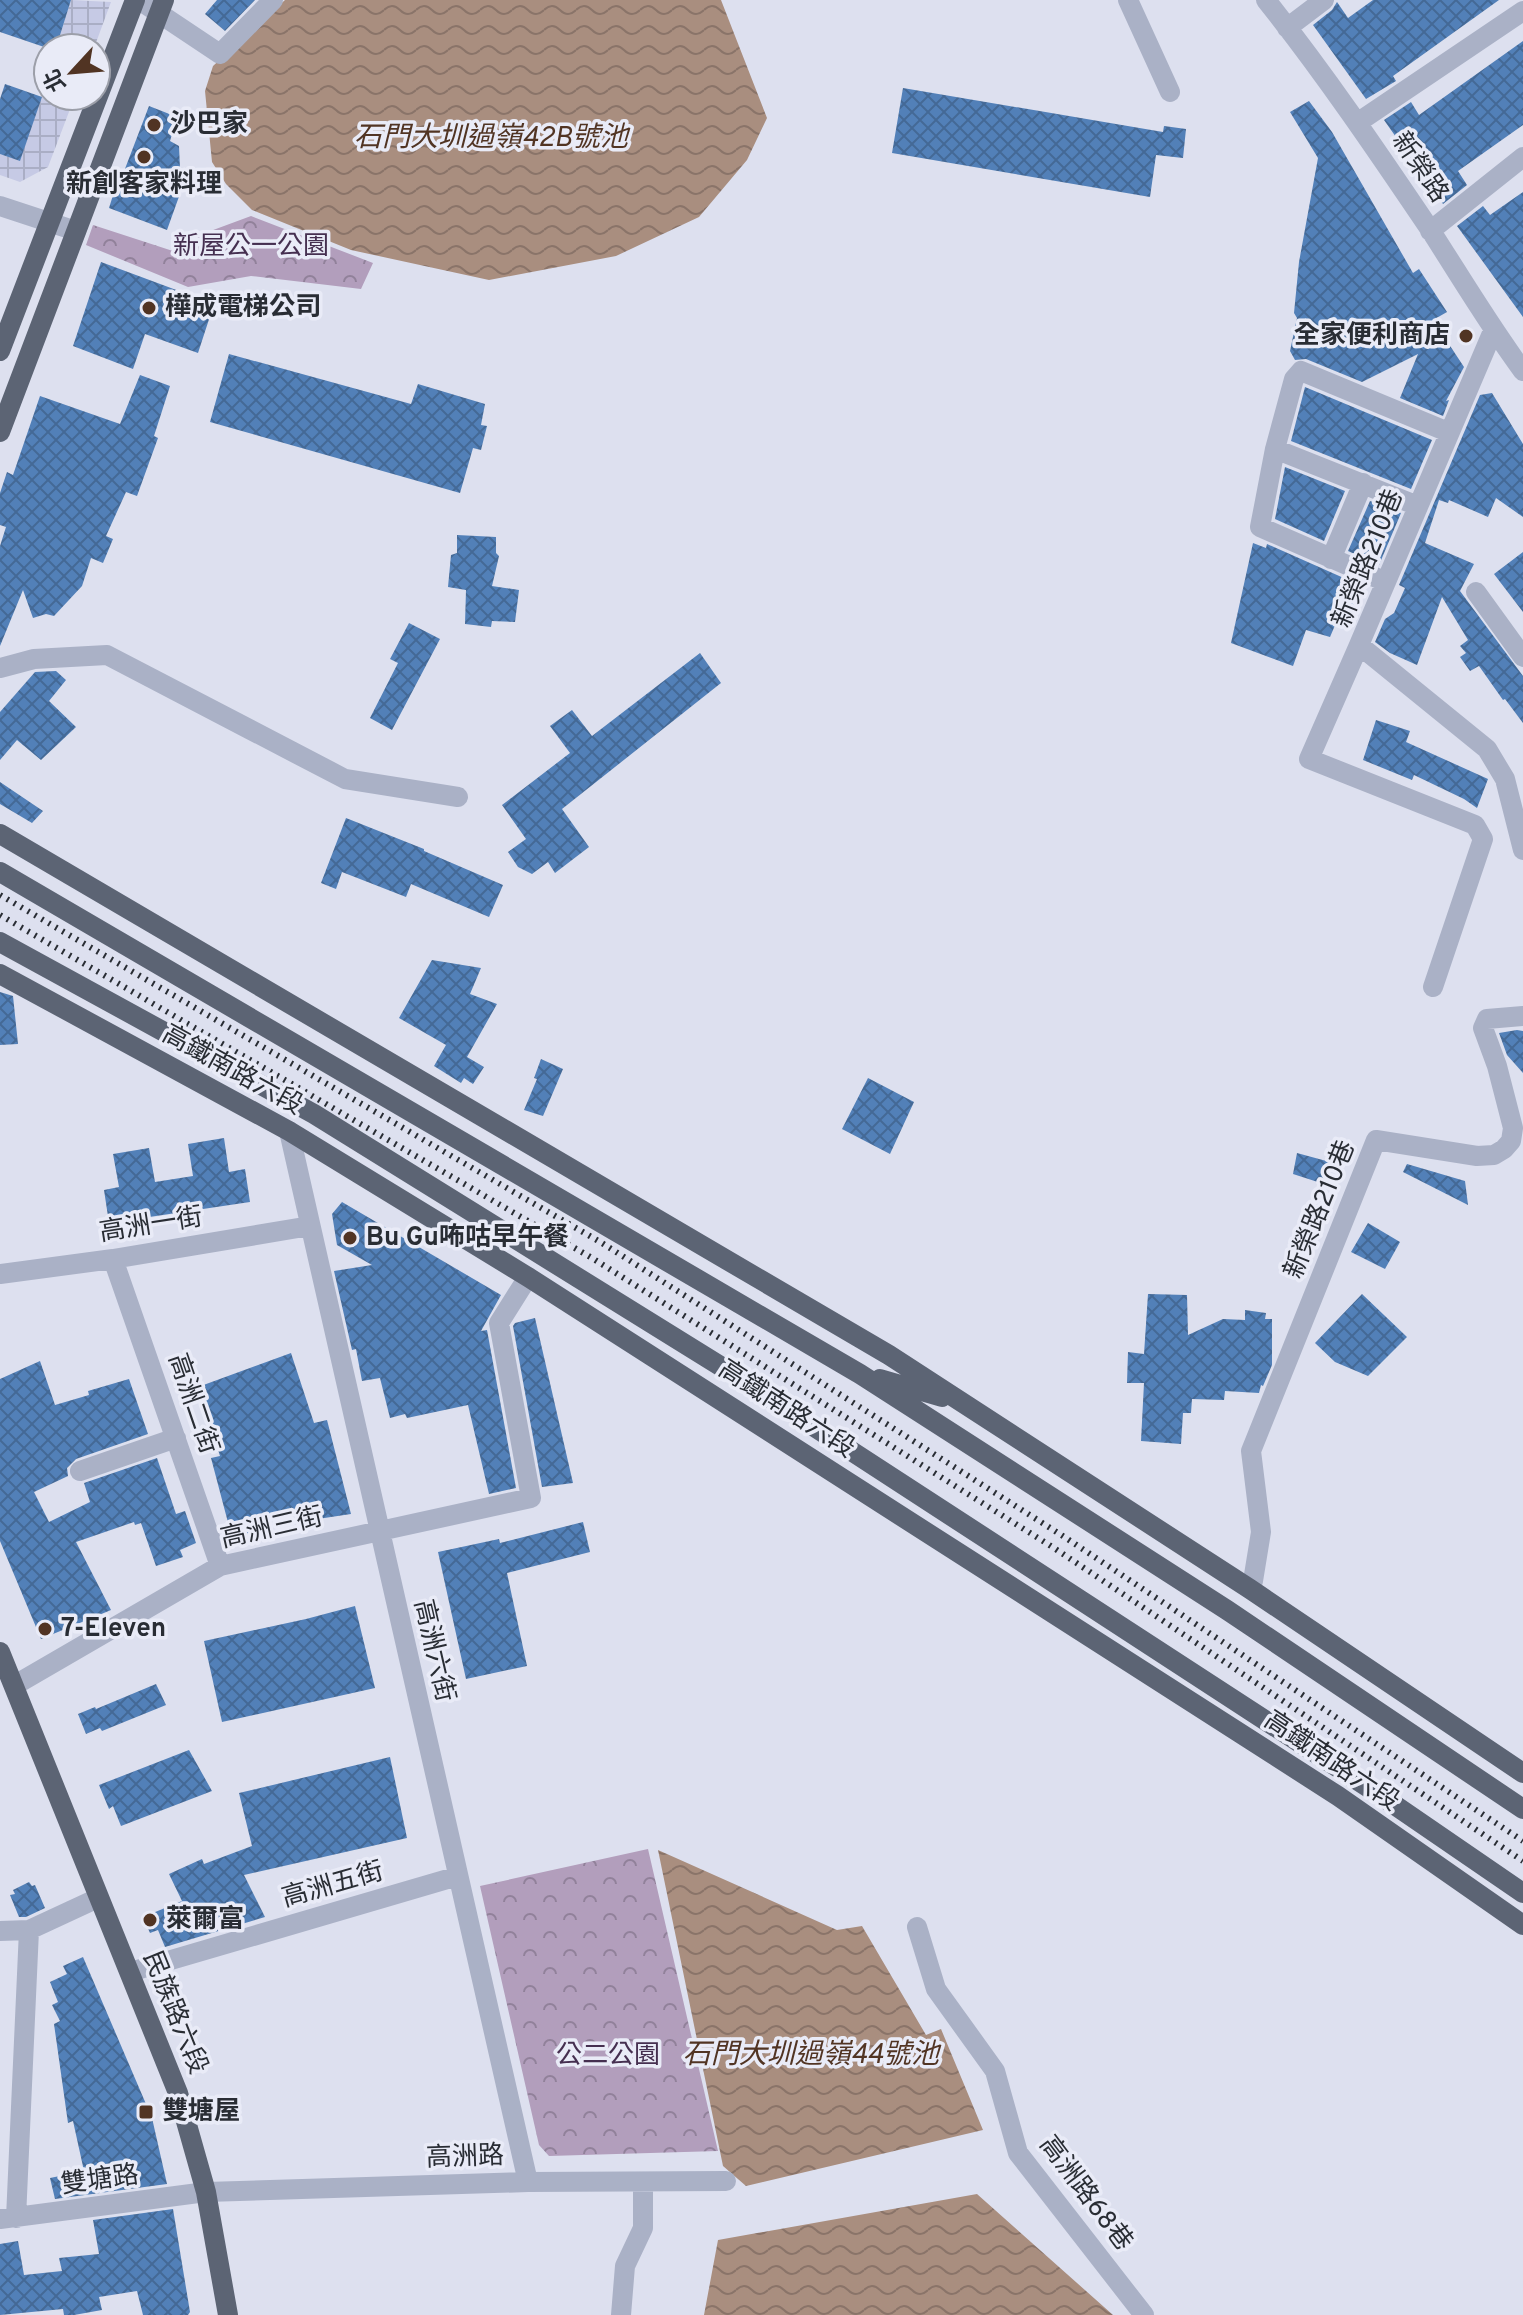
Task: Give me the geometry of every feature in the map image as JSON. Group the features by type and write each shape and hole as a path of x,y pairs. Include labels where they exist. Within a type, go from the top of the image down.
{"main road":[{"path":"0,351 137,0"},
{"path":"0,432 161,7"},
{"path":"0,834 889,1355 1250,1589 1523,1773"},
{"name":"高鐵南路六段","path":"0,872 860,1374 1227,1610 1523,1809"},
{"name":"高鐵南路六段","path":"0,942 314,1114 730,1372 1380,1795 1523,1893"},
{"name":"高鐵南路六段","path":"0,974 289,1131 528,1277 1338,1796 1523,1925"},
{"path":"860,1374 965,1403"},
{"path":"823,1465 949,1512"},
{"name":"民族路六段","path":"0,1652 178,2093 206,2192 228,2315"}],"street":[{"path":"137,0 161,7 220,54 273,0"},
{"path":"1128,0 1170,92"},
{"name":"新榮路","path":"1266,0 1357,123 1493,331 1523,371"},
{"path":"1287,28 1324,0"},
{"path":"1357,123 1523,11"},
{"path":"1430,231 1523,157"},
{"path":"0,206 76,231"},
{"name":"新榮路210巷","path":"1493,331 1359,645 1487,749 1505,779 1523,850"},
{"path":"1386,582 1260,527 1275,449 1294,379 1301,371 1448,432"},
{"path":"1275,449 1418,506"},
{"path":"1331,559 1363,483"},
{"path":"1476,592 1523,657"},
{"path":"1359,645 1309,759 1475,825 1483,839 1433,987"},
{"path":"0,668 34,659 107,655 345,779 458,797"},
{"name":"新榮路210巷","path":"1250,1589 1261,1532 1251,1451 1376,1140 1477,1156 1494,1155 1504,1149 1511,1141 1513,1128 1497,1066 1483,1028 1487,1019 1523,1016"},
{"name":"高洲六街","path":"289,1131 528,2182"},
{"name":"高洲一街","path":"0,1274 113,1259 310,1226"},
{"name":"高洲二街","path":"113,1259 220,1566"},
{"name":"高洲三街","path":"15,1685 220,1566 531,1498 499,1323 528,1277"},
{"path":"80,1471 176,1438"},
{"name":"高洲五街","path":"130,1972 458,1876"},
{"path":"0,1931 29,1930 98,1898"},
{"name":"高洲路68巷","path":"917,1927 936,1989 995,2071 1018,2153 1144,2315"},
{"path":"8,2219 29,1930"},
{"name":"高洲路","path":"206,2192 528,2182 726,2181"},
{"path":"621,2315 625,2266 643,2228 643,2182"},
{"name":"雙塘路","path":"8,2219 206,2192"}],"green space":[{"name":"新屋公一公園","path":"251,216 373,263 361,289 251,276 188,287 86,245 93,225 179,253 197,236"},
{"name":"公二公園","path":"648,1849 718,2151 549,2156 539,2145 480,1886"}],"shaded area":[{"path":"71,0 111,2 100,32 61,32"},
{"path":"36,112 69,112 48,167 20,182 0,175 0,154 20,160"}],"water":[{"name":"石門大圳過嶺42B號池","path":"285,0 721,0 767,118 747,160 699,217 616,256 489,280 351,250 252,210 226,184 212,162 205,91 213,66"},
{"name":"石門大圳過嶺44號池","path":"658,1850 837,1930 862,1926 926,2035 941,2029 983,2130 746,2186 723,2166"},
{"path":"977,2194 1113,2315 704,2315 718,2240"}],"building":[{"path":"0,0 71,0 61,32 32,32 32,43 0,32"},
{"path":"217,0 255,0 225,31 205,14"},
{"path":"1373,0 1499,0 1393,76 1396,81 1366,99 1313,25 1337,2 1348,18"},
{"path":"1523,41 1523,125 1458,171 1467,185 1443,204 1384,120 1411,102 1419,115"},
{"path":"5,84 32,93 32,112 37,112 20,161 0,154 0,99"},
{"path":"903,88 1163,132 1164,126 1186,129 1183,158 1156,155 1150,197 892,153"},
{"path":"1309,101 1332,132 1413,273 1419,269 1447,312 1433,320 1464,367 1446,401 1449,400 1443,416 1400,398 1418,354 1362,382 1306,359 1295,360 1290,351 1297,318 1294,313 1299,262 1318,158 1290,112"},
{"path":"149,106 177,117 170,141 179,146 181,191 167,230 109,208 120,173 123,174"},
{"path":"1523,192 1523,317 1457,226 1483,206 1490,215"},
{"name":"樺成電梯公司","path":"101,262 214,304 198,353 145,334 133,369 73,346"},
{"path":"229,354 411,404 418,384 485,404 481,425 487,426 481,450 473,448 460,493 210,422"},
{"path":"140,375 170,386 154,436 158,438 137,496 126,492 106,536 113,539 103,563 91,558 82,586 54,616 46,614 33,618 23,590 0,646 0,546 6,527 0,525 0,493 7,472 13,475 40,396 120,424"},
{"path":"1305,387 1432,440 1411,489 1291,441"},
{"path":"1492,393 1523,444 1523,517 1496,498 1488,517 1449,500 1448,503 1439,500 1425,543 1474,564 1460,591 1523,676 1523,723 1479,666 1470,671 1460,657 1466,653 1460,646 1468,640 1442,597 1417,665 1390,653 1375,642 1385,619 1394,613 1405,588 1399,585 1480,395"},
{"path":"1285,467 1345,491 1324,541 1275,519"},
{"path":"1370,501 1401,513 1379,565 1348,551"},
{"path":"457,535 496,537 496,553 499,556 492,586 519,590 515,622 492,621 491,627 465,624 466,590 448,587 451,555 457,553"},
{"path":"1253,543 1266,548 1267,544 1364,587 1352,613 1342,609 1330,637 1306,630 1293,666 1231,643"},
{"path":"1523,552 1523,612 1494,574"},
{"path":"409,623 440,639 392,730 370,718 398,663 390,659"},
{"path":"700,653 721,683 562,809 589,847 555,873 548,862 532,874 518,867 508,852 526,839 502,805 570,753 550,726 572,710 592,736"},
{"path":"56,671 66,680 49,701 76,727 41,760 17,740 0,760 0,712 35,672"},
{"path":"1376,720 1410,731 1406,742 1488,779 1477,808 1414,775 1412,780 1363,760"},
{"path":"0,782 43,811 32,823 0,804"},
{"path":"346,818 503,885 489,917 411,884 406,897 342,872 336,889 321,883"},
{"path":"432,960 481,968 470,994 497,1004 467,1057 484,1067 473,1084 464,1078 461,1083 434,1066 446,1045 399,1018"},
{"path":"0,992 13,996 18,1044 0,1045"},
{"path":"1523,1031 1523,1073 1507,1055 1499,1033"},
{"path":"541,1059 563,1069 543,1116 524,1110 537,1079 534,1078"},
{"path":"868,1078 914,1102 890,1154 842,1129"},
{"path":"224,1138 229,1172 245,1169 250,1202 109,1223 104,1190 119,1187 113,1154 149,1148 155,1182 193,1176 188,1144"},
{"path":"1297,1153 1330,1162 1324,1184 1293,1174"},
{"path":"1407,1164 1465,1181 1468,1205 1403,1172"},
{"path":"342,1202 501,1295 481,1331 487,1330 516,1488 489,1494 468,1405 407,1418 405,1414 390,1418 380,1378 362,1381 334,1271 372,1265 337,1245 332,1214"},
{"path":"1368,1223 1400,1242 1385,1269 1351,1252"},
{"path":"1148,1294 1187,1295 1188,1335 1223,1319 1245,1320 1245,1310 1266,1313 1265,1319 1272,1319 1272,1365 1259,1393 1225,1391 1224,1400 1192,1399 1191,1413 1183,1413 1181,1444 1141,1441 1144,1383 1127,1383 1128,1352 1144,1354"},
{"path":"1362,1294 1407,1337 1368,1376 1335,1362 1315,1343"},
{"path":"535,1318 573,1483 542,1487 513,1326"},
{"path":"291,1353 314,1423 327,1420 351,1514 311,1520 309,1510 269,1521 271,1529 237,1535 230,1530 211,1458 220,1456 198,1387"},
{"path":"40,1361 55,1405 129,1379 148,1434 76,1459 67,1468 68,1476 34,1492 49,1522 90,1502 84,1483 157,1458 176,1514 185,1511 196,1543 180,1550 183,1557 156,1566 141,1523 135,1525 134,1522 76,1542 111,1610 41,1639 0,1541 0,1379"},
{"path":"583,1522 590,1552 507,1573 527,1666 466,1679 438,1552 499,1539 500,1543"},
{"path":"355,1606 375,1688 222,1722 204,1641"},
{"path":"156,1684 166,1705 102,1731 100,1728 86,1734 78,1714"},
{"path":"189,1750 212,1791 121,1826 113,1806 109,1809 99,1785"},
{"path":"390,1757 407,1838 244,1875 265,1917 165,1947 158,1930 150,1933 143,1917 182,1901 169,1874 202,1859 204,1864 252,1846 239,1793"},
{"path":"29,1882 35,1885 45,1908 19,1917 10,1895 15,1894 13,1890"},
{"path":"83,1957 152,2118 167,2184 55,2199 50,2178 84,2171 73,2121 68,2123 54,2024 60,2021 52,2005 58,2002 50,1982 67,1974 63,1966"},
{"path":"173,2209 190,2312 188,2315 143,2315 137,2291 99,2297 102,2310 74,2315 64,2315 63,2309 0,2315 0,2244 18,2241 24,2275 62,2271 59,2258 99,2254 93,2220"}],"railway":[{"path":"0,895 602,1243 1066,1538 1523,1841"},
{"path":"0,915 592,1258 1054,1548 1523,1861"}],"place":[{"name":"沙巴家","path":"154,125"},
{"name":"新創客家料理","path":"144,157"},
{"name":"樺成電梯公司","path":"149,308"},
{"name":"全家便利商店","path":"1466,336"},
{"name":"Bu Gu咘咕早午餐","path":"350,1238"},
{"name":"7-Eleven","path":"45,1629"},
{"name":"萊爾富","path":"150,1920"},
{"name":"雙塘屋","path":"146,2112"}]}
